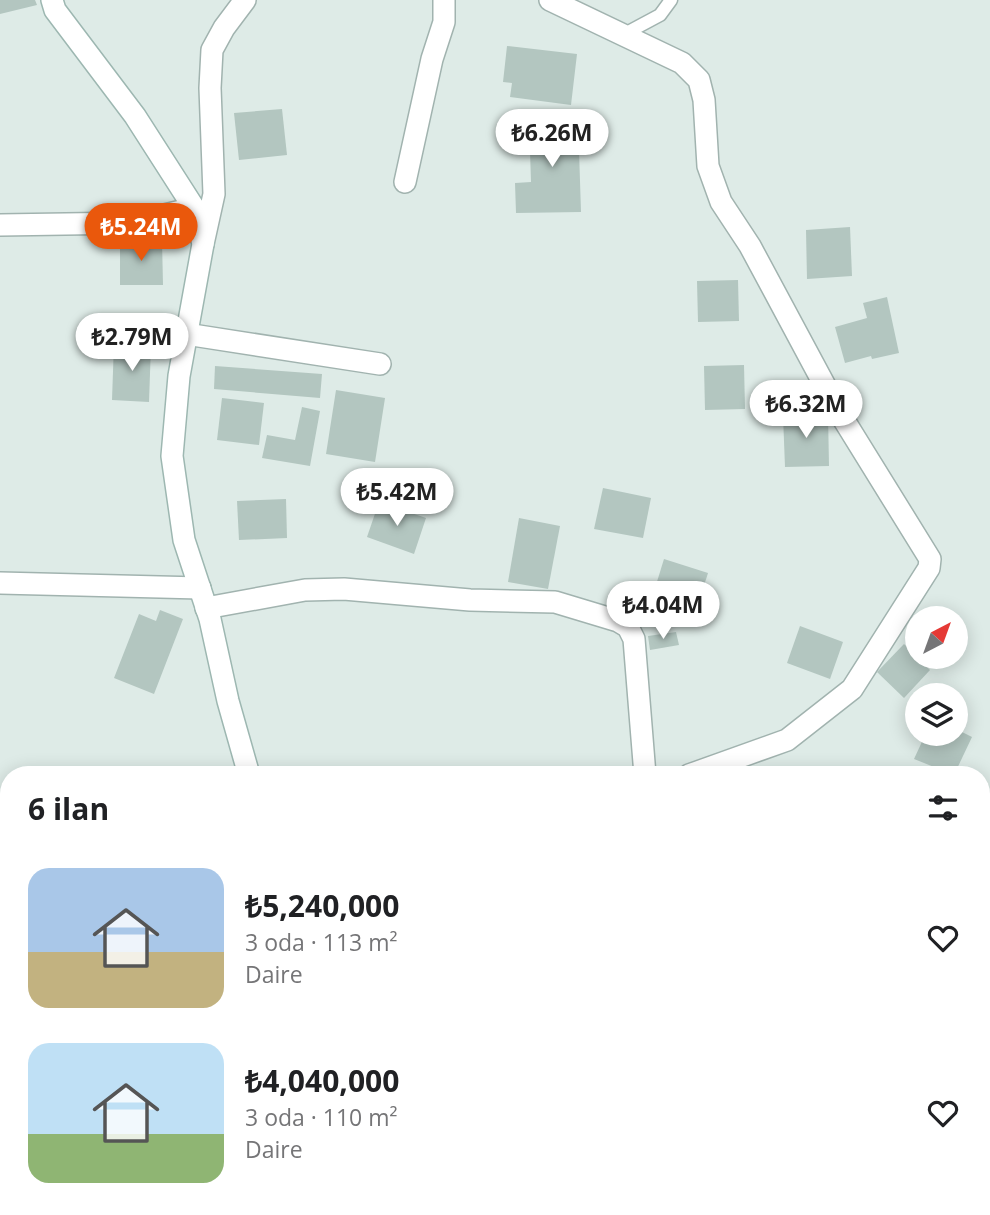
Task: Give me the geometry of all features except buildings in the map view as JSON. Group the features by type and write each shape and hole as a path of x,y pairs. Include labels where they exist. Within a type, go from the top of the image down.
{"street":[{"path":"52,0 55,10 135,116 194,208 203,244"},
{"path":"245,0 224,28 212,50 210,88 214,194 179,376 172,456 184,540 203,598 246,766"},
{"path":"405,182 432,59 444,22 444,0"},
{"path":"550,0 682,63 699,80 704,100 708,166 721,202 751,246 839,412 930,559 929,568 852,689 787,740 714,766"},
{"path":"0,225 131,223 194,208"},
{"path":"186,334 380,364"},
{"path":"0,583 203,598 344,589 470,600 555,602 618,621 628,627 634,639 644,766"}],"lane":[{"path":"624,37 660,15 671,0"}]}
